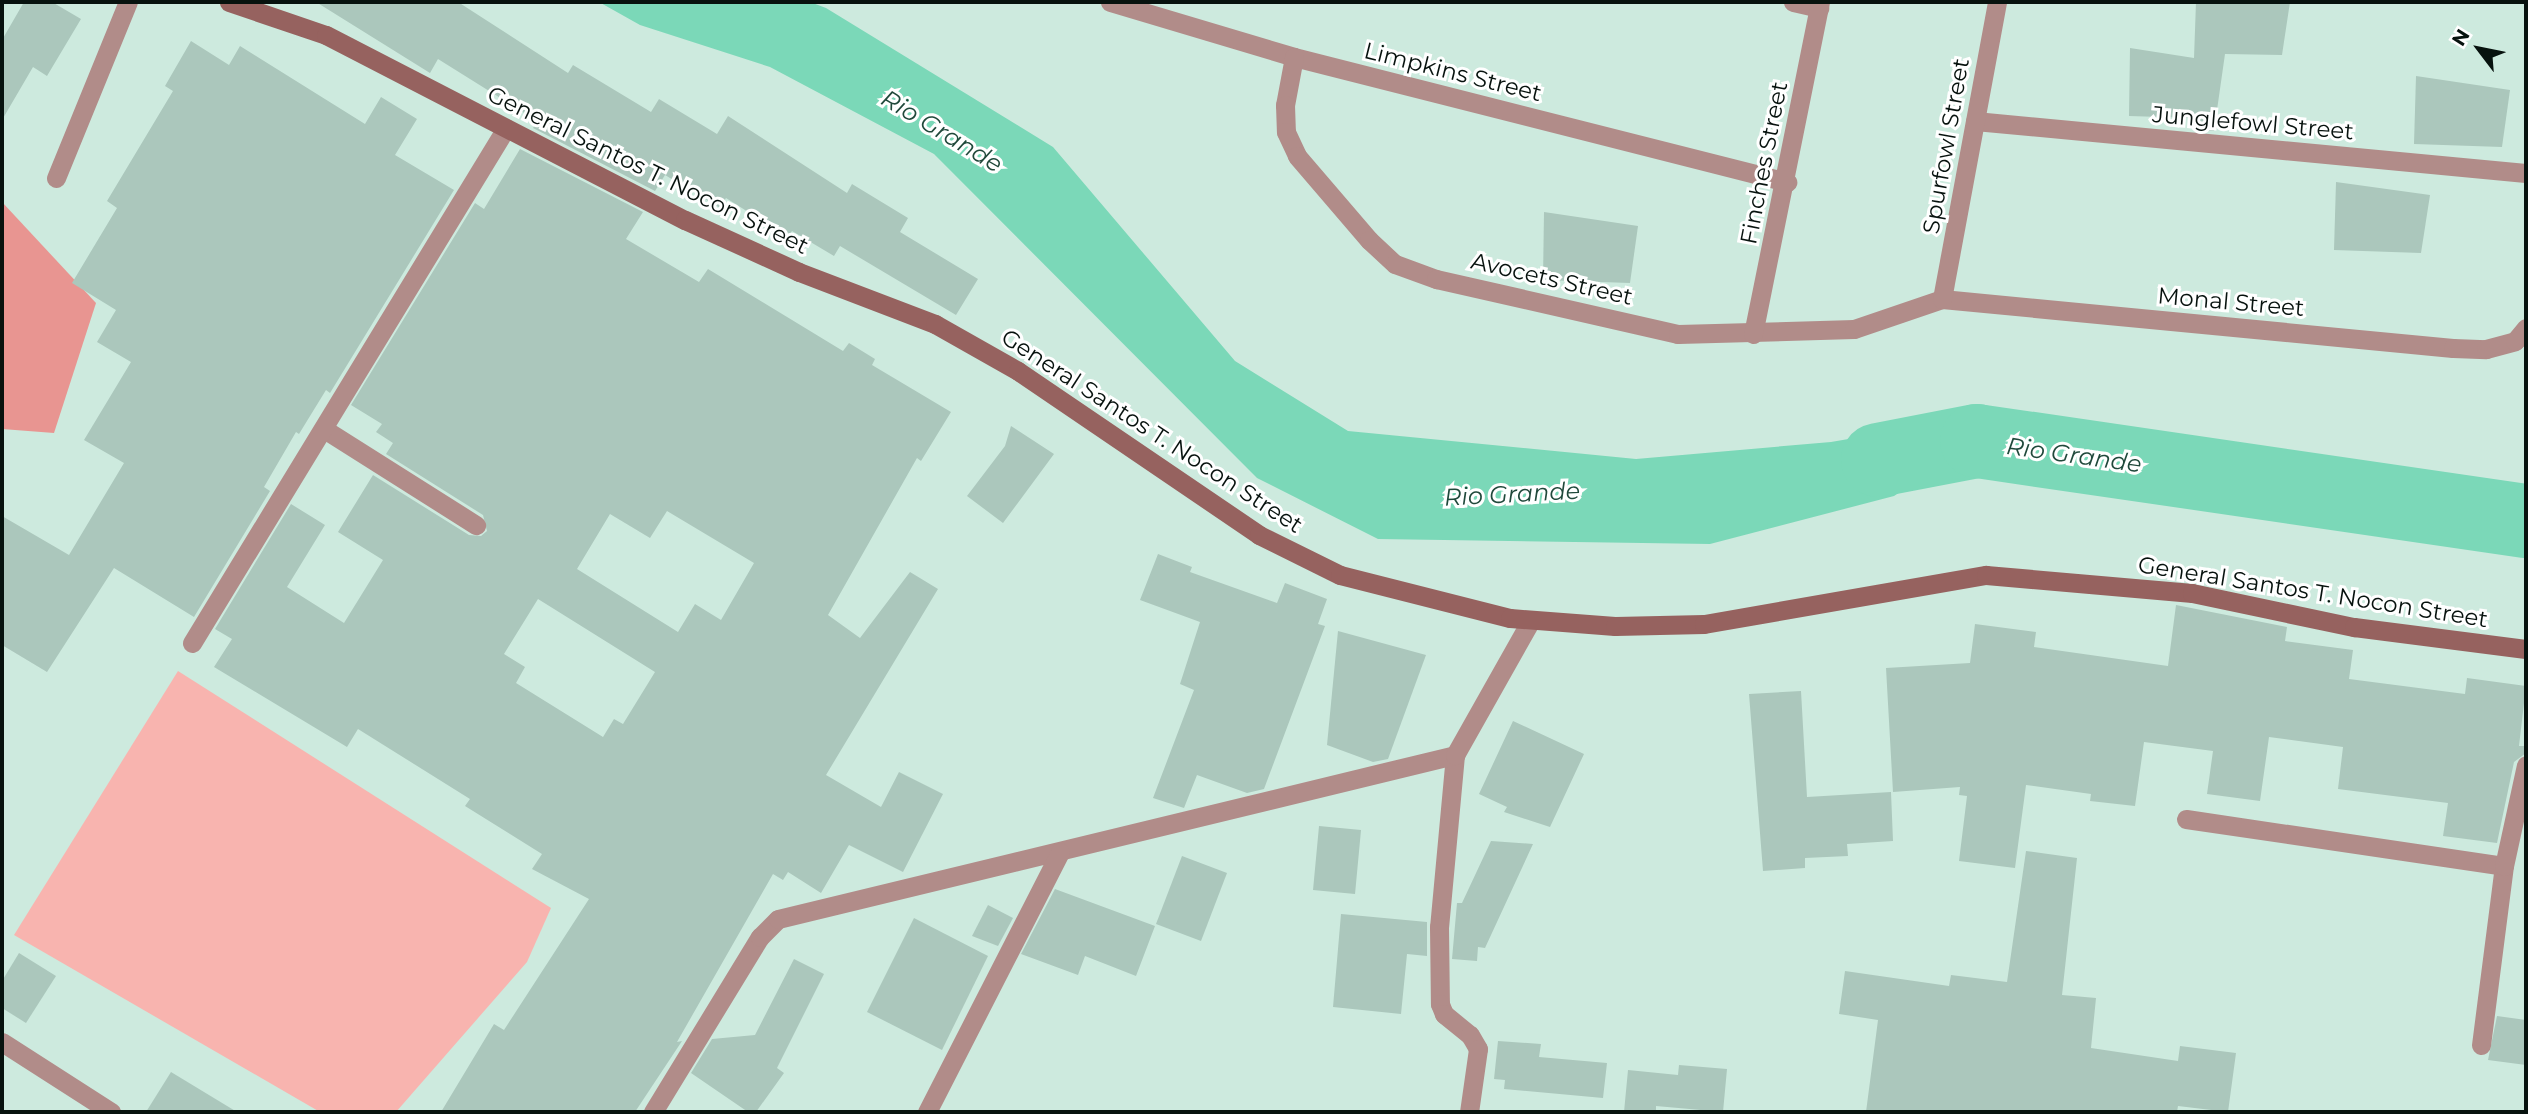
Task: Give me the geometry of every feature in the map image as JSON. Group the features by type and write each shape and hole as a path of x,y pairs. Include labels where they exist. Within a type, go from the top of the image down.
{"main road":[{"name":"General Santos T. Nocon Street","path":"229,2 326,35 698,226 799,272 935,324 1018,372 1259,535 1340,575 1531,620 1615,626 1704,624 1986,575 2192,593 2354,626 2526,649"}],"street":[{"path":"56,178 128,2"},
{"name":"Limpkins Street","path":"1110,2 1294,57 1787,182"},
{"path":"1793,2 1820,5"},
{"name":"Spurfowl Street","path":"1942,299 1997,2"},
{"name":"Finches Street","path":"1753,334 1787,182 1820,5"},
{"name":"Avocets Street","path":"1294,57 1285,105 1286,132 1297,156 1361,232 1395,264 1436,279 1678,334 1854,330 1942,299"},
{"name":"Junglefowl Street","path":"1975,121 2526,173"},
{"path":"192,643 506,128"},
{"name":"Monal Street","path":"1942,299 2453,348 2486,349 2521,335"},
{"path":"324,429 476,525"},
{"path":"1469,1112 1478,1049 1470,1035 1444,1014 1440,1004 1439,927 1455,755 1531,620"},
{"path":"653,1112 760,937 778,919 1455,755"},
{"path":"2481,1045 2504,866 2526,765"},
{"path":"2186,819 2504,866"},
{"path":"927,1112 1060,852"},
{"path":"2,1042 111,1112"}],"shaded area":[{"path":"2,202 96,303 54,433 2,429"},
{"path":"178,671 551,908 527,962 396,1112 320,1112 14,935"}],"water":[{"path":"599,2 810,2 826,8 1053,147 1235,361 1348,431 1636,459 1831,442 1901,430 1977,441 1894,496 1710,544 1378,539 1257,478 934,154 770,67 640,25"}],"building":[{"path":"24,2 52,2 81,19 47,76 33,67 2,120 2,40"},
{"path":"316,2 458,2 568,73 573,65 651,112 659,99 717,134 728,116 847,193 852,184 908,218 900,232 978,279 956,315 840,246 834,256 792,231 788,237 726,198 720,208 665,175 655,191 533,128 537,121 438,59 430,73"},
{"path":"2196,2 2290,2 2282,55 2225,54 2214,131 2193,129 2193,118 2129,116 2130,48 2194,58"},
{"path":"191,41 229,65 240,46 365,124 381,97 417,119 395,155 454,190 330,393 326,390 299,434 296,432 264,487 270,491 194,617 114,568 47,672 2,645 2,516 69,555 124,463 84,440 131,362 97,342 116,310 72,283 117,208 107,201 173,91 165,86"},
{"path":"2416,76 2510,90 2502,147 2414,144"},
{"path":"520,149 643,212 626,239 699,282 708,269 843,351 849,343 875,359 872,365 951,412 921,461 917,458 828,615 860,638 910,572 938,589 826,775 881,807 899,772 943,794 903,872 849,845 821,893 788,872 783,880 773,874 677,1042 682,1041 635,1112 441,1112 494,1024 504,1030 589,899 532,869 542,854 465,806 470,799 358,729 347,747 214,667 232,639 215,629 291,504 325,525 287,587 344,623 383,560 338,532 373,475 469,535 481,536 487,531 483,515 386,454 393,443 376,432 382,424 351,405 475,203 484,209","holes":["667,511 754,563 721,620 695,604 678,632 577,569 610,514 650,538","538,599 655,672 623,724 614,719 603,737 516,683 525,667 504,654"]},
{"path":"2336,182 2430,195 2421,253 2334,250"},
{"path":"1544,212 1638,226 1630,283 1543,280"},
{"path":"1011,426 1054,454 1003,523 967,496 1005,446"},
{"path":"1158,554 1192,567 1190,572 1277,603 1285,583 1327,599 1318,624 1325,626 1264,789 1247,793 1197,775 1184,808 1153,798 1194,690 1180,684 1200,622 1140,600"},
{"path":"2176,605 2287,627 2285,641 2353,650 2349,679 2465,694 2467,678 2526,686 2519,746 2526,746 2526,753 2514,762 2497,843 2443,836 2448,803 2338,789 2343,747 2269,737 2260,801 2207,794 2213,751 2144,742 2135,806 2090,801 2091,794 2026,785 2015,868 1959,861 1967,796 1959,795 1960,787 1893,792 1886,668 1970,663 1975,624 2036,632 2034,647 2168,666"},
{"path":"1338,631 1426,655 1388,759 1373,762 1327,745"},
{"path":"1801,691 1807,797 1891,792 1893,841 1847,844 1848,856 1805,858 1805,868 1763,871 1749,694"},
{"path":"1513,721 1584,754 1550,827 1504,812 1507,807 1479,794"},
{"path":"1319,826 1361,830 1355,894 1313,890"},
{"path":"1491,841 1533,844 1485,948 1478,947 1477,961 1452,959 1457,903 1462,903"},
{"path":"2026,851 2077,858 2062,995 2096,998 2091,1048 2178,1061 2180,1046 2236,1053 2228,1112 2178,1106 2177,1112 1866,1112 1878,1020 1839,1014 1845,971 1949,986 1951,975 2007,982"},
{"path":"1182,856 1227,873 1201,941 1156,924"},
{"path":"1055,889 1155,926 1136,976 1085,956 1078,975 1021,954"},
{"path":"988,905 1013,918 998,946 972,936"},
{"path":"1341,914 1427,922 1427,956 1407,954 1401,1014 1333,1007"},
{"path":"914,918 988,956 942,1050 867,1012"},
{"path":"19,953 56,976 26,1023 2,1008 2,981"},
{"path":"794,959 824,974 777,1068 784,1073 756,1112 748,1112 691,1073 712,1039 755,1035"},
{"path":"2497,1016 2526,1020 2526,1065 2488,1060"},
{"path":"1498,1041 1541,1044 1539,1057 1607,1063 1603,1098 1504,1089 1505,1080 1494,1079"},
{"path":"1679,1065 1727,1069 1723,1112 1656,1106 1656,1112 1624,1112 1628,1070 1678,1075"},
{"path":"171,1072 237,1112 146,1112"}],"waterway":[{"name":"Rio Grande","path":"1878,460 1977,441 2526,521"}]}
